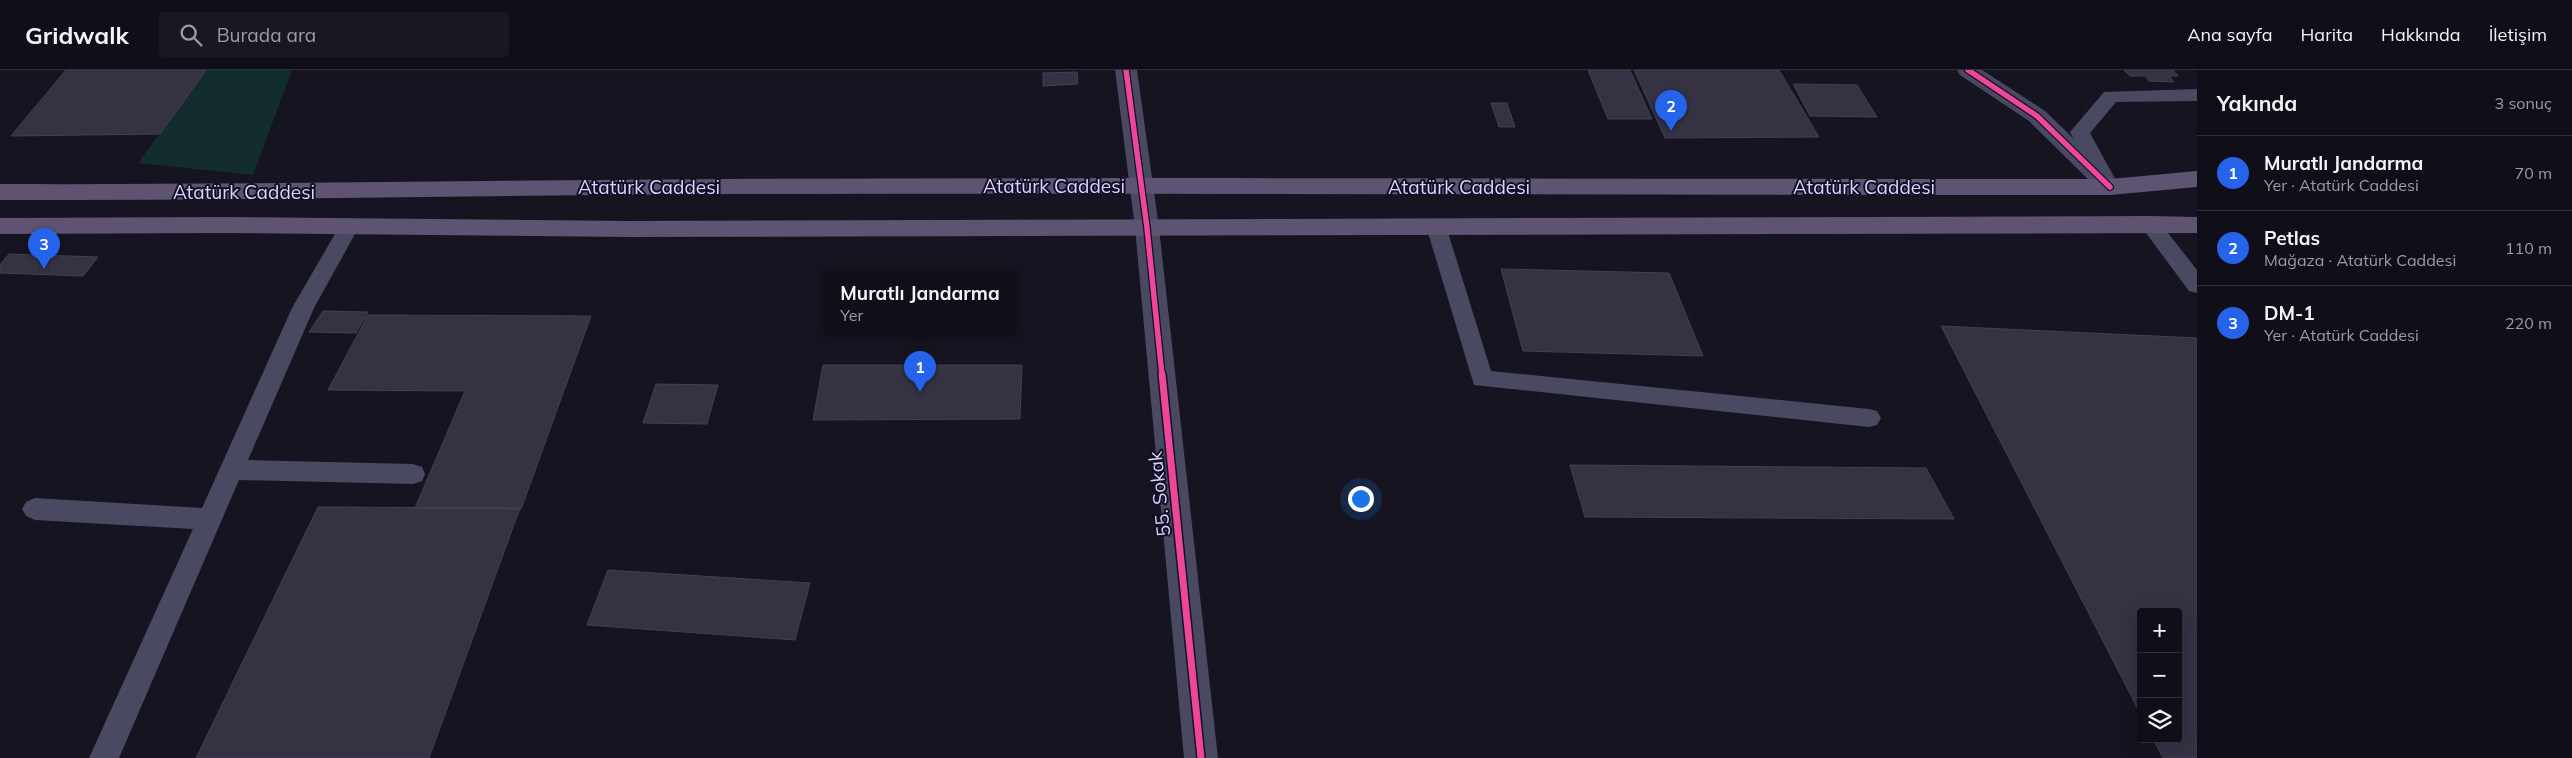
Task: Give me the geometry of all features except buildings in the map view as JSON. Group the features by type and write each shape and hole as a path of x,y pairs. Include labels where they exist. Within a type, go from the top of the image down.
{"main road":[{"name":"Atatürk Caddesi","path":"0,192 245,193 623,187 2110,187 2197,179"},
{"name":"Atatürk Caddesi","path":"0,226 350,226 604,229 2197,225"}],"street":[{"name":"55. Sokak","path":"1126,70 1147,228 1201,758"},
{"path":"1968,70 2037,116 2110,187"}],"lane":[{"path":"2110,187 2080,132 2111,96 2197,95"},
{"path":"2150,224 2197,285"},
{"path":"104,758 303,308 350,226"},
{"path":"1436,226 1482,379 1869,418"},
{"path":"232,470 413,474"},
{"path":"34,509 210,519"}],"green space":[{"path":"206,70 292,70 253,175 138,163"}],"cycle path":[{"path":"1126,70 1147,228 1201,758"},
{"path":"1968,70 2037,116 2110,187"}],"place":[{"name":"Petlas","path":"1671,131"},
{"name":"DM-1","path":"44,269"},
{"name":"Muratlı Jandarma","path":"920,392"}]}
